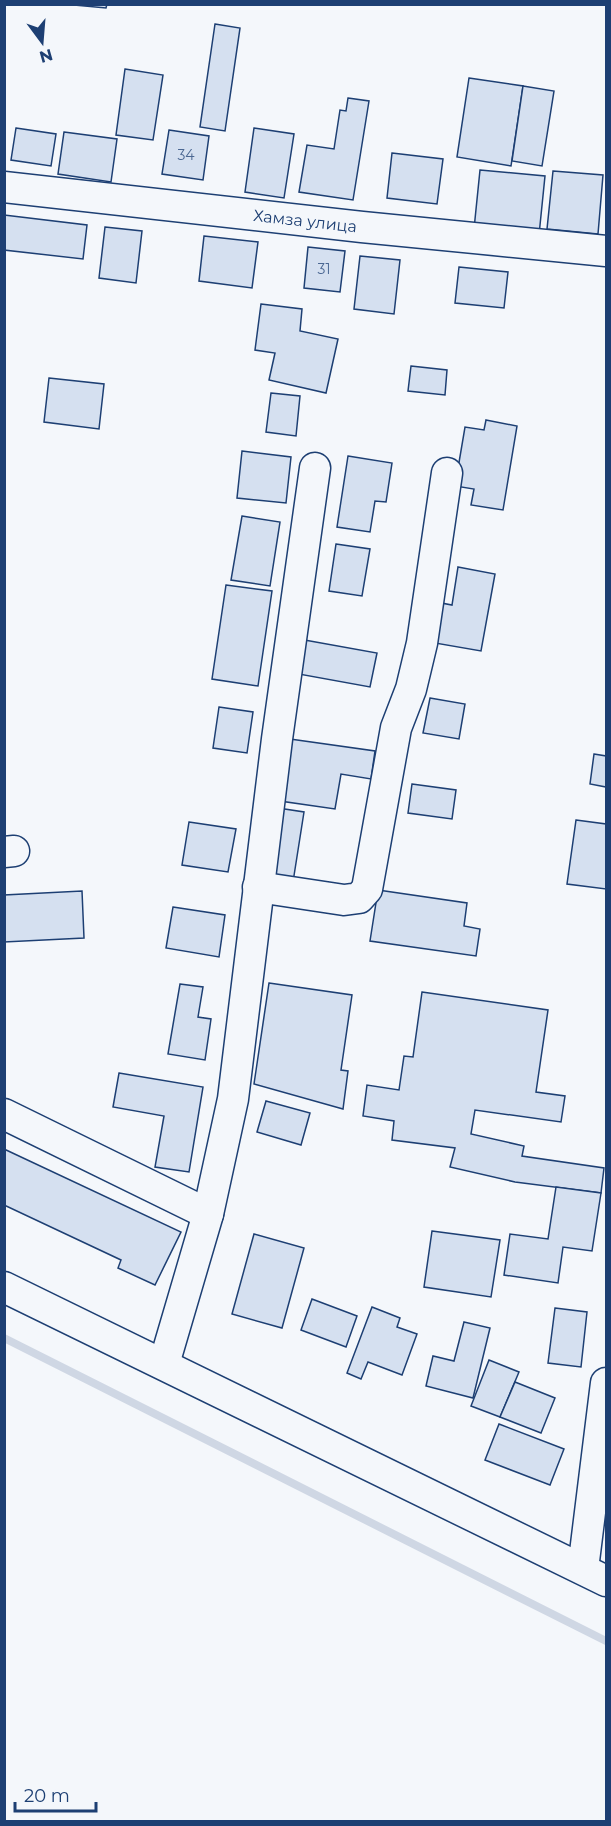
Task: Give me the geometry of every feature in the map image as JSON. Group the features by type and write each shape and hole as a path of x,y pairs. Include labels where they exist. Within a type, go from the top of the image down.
{"street":[{"name":"Хамза улица","path":"4,187 362,227 606,251"},
{"path":"164,1364 208,1214 233,1099 258,887 315,468"},
{"path":"258,887 345,900 359,897 367,890 396,728 411,689 422,643 447,473"},
{"path":"4,1114 208,1214"},
{"path":"4,1287 595,1575 606,1383"}],"building":[{"path":"63,4 107,4 106,8"},
{"path":"215,24 240,28 225,131 200,127"},
{"path":"125,69 163,75 153,140 116,135"},
{"path":"469,78 523,86 511,166 457,157"},
{"path":"523,86 554,91 542,166 512,161"},
{"path":"348,98 369,101 353,200 299,192 307,145 334,149 340,110 346,111"},
{"path":"16,128 56,134 51,166 11,160"},
{"path":"254,128 294,134 284,198 245,192"},
{"path":"169,130 209,136 203,180 162,174"},
{"path":"64,132 117,139 111,182 58,174"},
{"path":"392,153 443,159 437,204 387,198"},
{"path":"480,170 545,176 539,235 474,229"},
{"path":"553,171 603,175 598,234 547,229"},
{"path":"4,215 87,225 83,259 4,250"},
{"path":"105,227 142,231 136,283 99,278"},
{"path":"204,236 258,242 252,288 199,281"},
{"path":"308,247 345,251 340,292 304,288"},
{"path":"360,256 400,260 394,314 354,309"},
{"path":"459,267 508,272 504,308 455,303"},
{"path":"261,304 302,309 300,331 338,339 326,393 269,380 275,353 255,350"},
{"path":"411,366 447,370 445,395 408,391"},
{"path":"49,378 104,384 99,429 44,422"},
{"path":"271,393 300,396 296,436 266,432"},
{"path":"486,420 517,426 503,510 471,505 474,489 455,486 465,427 484,430"},
{"path":"242,451 291,457 286,503 237,498"},
{"path":"348,456 392,463 386,502 375,501 370,532 337,527"},
{"path":"242,516 280,522 270,586 231,580"},
{"path":"336,544 370,549 362,596 329,591"},
{"path":"458,567 495,574 481,651 429,642 436,602 452,605"},
{"path":"226,585 272,591 258,686 212,679"},
{"path":"299,639 377,653 370,687 293,673"},
{"path":"430,698 465,704 459,739 423,733"},
{"path":"219,707 253,712 247,753 213,748"},
{"path":"290,739 375,751 371,779 341,774 335,809 280,801"},
{"path":"594,754 606,756 606,787 590,784"},
{"path":"412,784 456,790 452,819 408,813"},
{"path":"278,808 304,812 293,882 267,878"},
{"path":"576,820 606,824 606,889 567,884"},
{"path":"189,822 236,829 228,872 182,865"},
{"path":"378,890 467,903 464,926 480,929 476,956 370,941"},
{"path":"82,891 84,938 4,942 4,895"},
{"path":"173,907 225,915 219,957 166,948"},
{"path":"269,983 352,995 341,1070 348,1071 343,1109 254,1084"},
{"path":"180,984 203,987 198,1017 211,1019 205,1060 168,1054"},
{"path":"422,992 548,1010 536,1092 565,1096 561,1122 475,1110 471,1134 524,1146 522,1156 604,1168 601,1193 515,1182 450,1167 455,1148 392,1140 394,1121 363,1116 367,1085 399,1090 404,1056 413,1057"},
{"path":"119,1073 203,1087 189,1172 155,1167 164,1116 113,1107"},
{"path":"266,1101 310,1113 301,1145 257,1132"},
{"path":"4,1149 181,1232 155,1285 118,1268 121,1260 4,1205"},
{"path":"556,1187 601,1193 592,1251 563,1247 558,1283 504,1275 510,1234 548,1239"},
{"path":"432,1231 500,1240 491,1297 424,1287"},
{"path":"254,1234 304,1248 282,1328 232,1314"},
{"path":"312,1299 357,1316 346,1347 301,1330"},
{"path":"372,1307 400,1318 397,1327 417,1334 402,1375 368,1362 361,1379 347,1373"},
{"path":"555,1308 587,1312 581,1367 548,1363"},
{"path":"464,1322 490,1328 473,1398 426,1386 433,1356 454,1361"},
{"path":"489,1360 519,1372 500,1417 471,1406"},
{"path":"515,1382 555,1398 541,1433 500,1417"},
{"path":"499,1424 564,1449 550,1485 485,1460"}],"waterway":[{"path":"4,1338 606,1641"}]}
